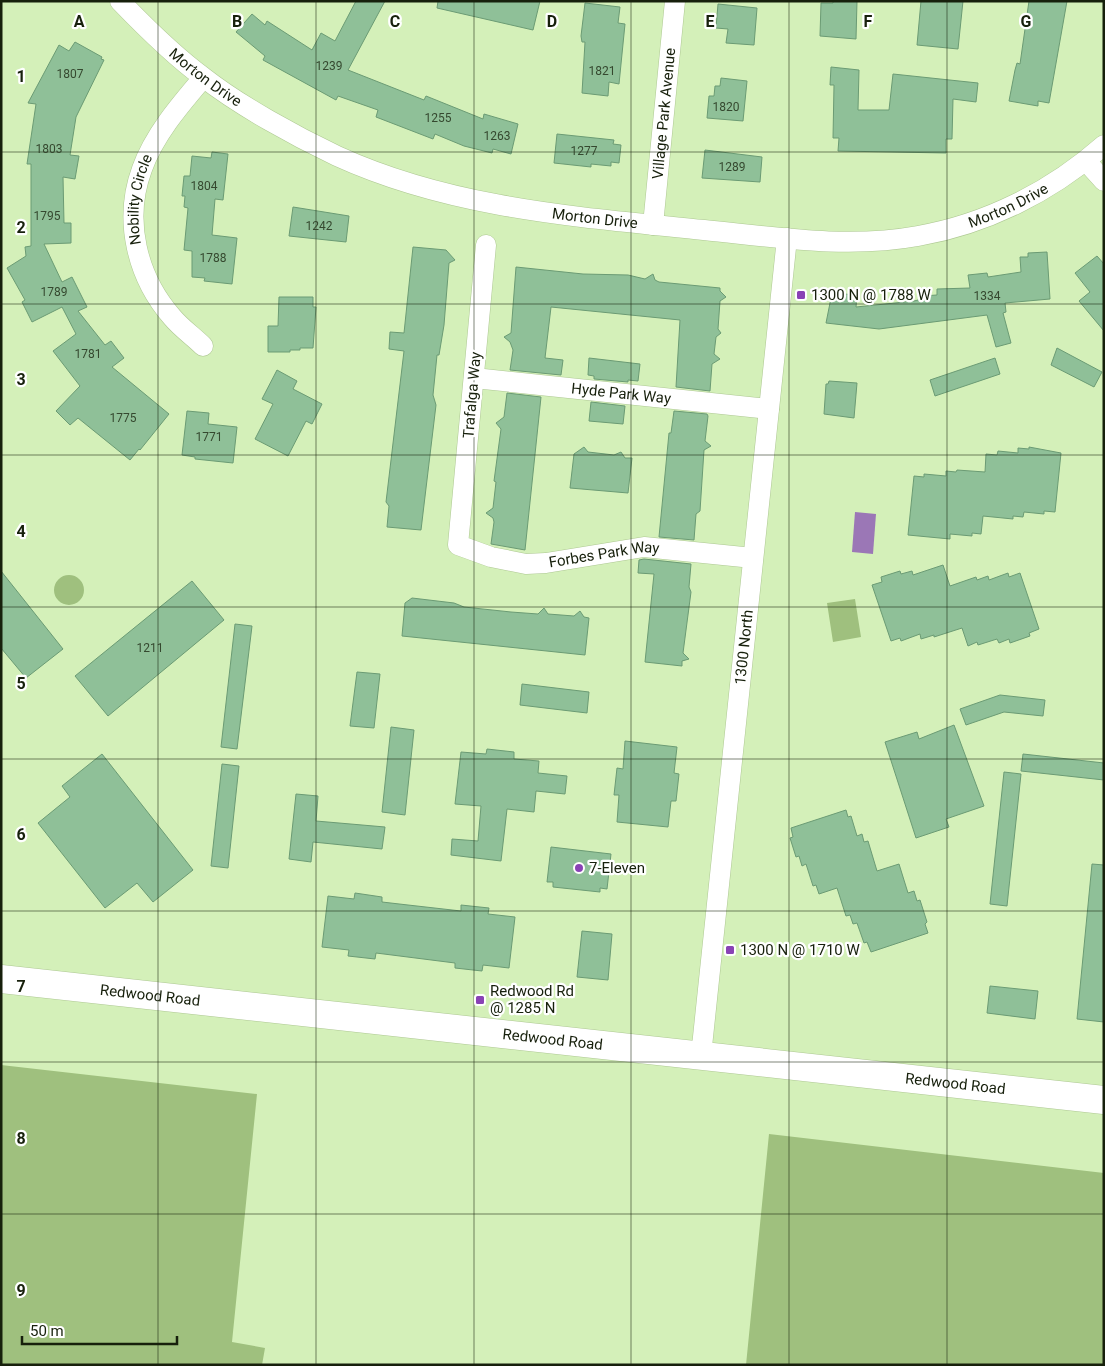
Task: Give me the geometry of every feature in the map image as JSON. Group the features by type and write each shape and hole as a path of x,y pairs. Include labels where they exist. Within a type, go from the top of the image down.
{"main road":[{"name":"Redwood Road","path":"1,980 1104,1100"}],"street":[{"name":"Morton Drive","path":"120,1 150,32 203,78 243,104 337,155 430,190 491,204 535,211 787,238 831,242 876,242 918,236 957,227 1025,199 1086,161 1104,145"},
{"name":"Village Park Avenue","path":"653,224 675,1"},
{"name":"Nobility Circle","path":"203,78 169,120 142,168 135,196 133,224 137,251 145,276 158,299 173,318 203,346"},
{"path":"1086,161 1104,181"},
{"name":"1300 North","path":"701,1056 787,238"},
{"name":"Trafalga Way","path":"458,545 486,245"},
{"name":"Hyde Park Way","path":"474,378 769,409"},
{"name":"Forbes Park Way","path":"458,545 491,557 526,564 546,563 644,547 753,558"}],"green space":[{"path":"69,575 80,579 84,590 80,601 69,605 58,601 54,590 58,579"},
{"path":"855,599 861,637 833,642 827,603"},
{"path":"1,1065 257,1094 232,1342 265,1348 262,1365 1,1365"},
{"path":"769,1134 1104,1173 1104,1365 746,1365"}],"shaded area":[{"path":"855,512 876,514 873,554 852,552"}],"building":[{"path":"356,1 385,1 348,70 424,100 426,96 483,119 484,114 518,124 511,154 493,149 492,153 464,146 435,134 433,139 376,117 378,110 338,96 336,100 263,60 265,56 236,32 252,14 265,25 267,21 312,50 321,33 335,41"},
{"path":"438,1 540,1 533,30 437,8"},
{"path":"833,1 857,1 856,39 820,36 821,3 833,3"},
{"path":"921,1 963,1 958,49 917,45"},
{"path":"1029,1 1067,1 1049,103 1038,101 1038,106 1009,101 1017,63 1020,64"},
{"path":"585,3 620,7 618,23 625,24 619,84 609,82 608,96 582,93 585,42 582,42 581,36"},
{"path":"718,4 757,8 754,45 726,43 728,29 716,28"},
{"path":"75,42 104,60 76,117 70,155 79,156 75,179 63,177 64,223 71,223 71,243 44,244 62,282 72,277 87,307 78,311 105,345 111,341 124,358 112,367 169,414 130,460 78,418 70,425 56,411 80,386 53,351 76,334 62,307 32,322 22,302 25,300 7,268 26,256 25,247 31,246 31,164 27,164 36,104 28,103 59,45 69,51"},
{"path":"831,67 859,70 858,110 889,110 893,74 978,83 976,102 953,99 952,139 946,139 946,153 838,151 839,138 833,138 834,85 830,85"},
{"path":"721,78 747,81 743,121 707,118 709,96 714,96 715,86 720,86"},
{"path":"557,134 614,140 613,144 621,145 619,163 611,162 611,166 591,164 591,167 554,163"},
{"path":"705,150 762,157 760,182 702,178"},
{"path":"212,152 228,154 223,200 215,199 212,235 237,238 232,284 204,281 205,278 192,277 192,251 184,250 188,208 184,207 185,196 182,196 184,176 190,176 192,156 211,158"},
{"path":"293,207 349,216 346,242 289,236"},
{"path":"413,247 446,250 455,260 449,263 444,325 439,355 437,355 433,395 436,405 421,530 387,527 389,506 386,502 404,351 389,349 390,332 404,333"},
{"path":"1047,252 1050,299 1005,303 1006,312 1003,313 1011,343 996,347 987,315 879,329 826,323 832,293 857,295 856,307 914,301 922,299 921,296 937,295 937,289 970,288 968,275 987,273 988,277 1021,272 1020,257 1028,257 1028,253"},
{"path":"1097,256 1104,264 1104,331 1079,301 1090,292 1075,273"},
{"path":"516,267 583,274 628,275 645,279 653,274 655,280 659,282 720,288 720,291 726,297 720,301 718,329 721,333 716,337 714,354 720,359 712,364 710,391 676,387 680,320 551,307 545,358 563,360 561,375 510,370 513,350 510,342 504,337 511,333"},
{"path":"279,297 313,297 313,307 316,307 313,348 300,348 300,350 290,350 290,352 268,352 268,326 278,326"},
{"path":"1057,348 1102,372 1094,387 1051,365"},
{"path":"589,358 640,364 638,381 594,379 594,376 588,375"},
{"path":"995,358 1000,374 935,396 930,380"},
{"path":"277,370 297,381 293,389 322,404 312,424 306,421 288,456 255,439 273,404 262,399"},
{"path":"829,381 857,383 854,418 824,414 826,384"},
{"path":"507,393 541,397 525,550 491,544 494,522 493,518 486,513 493,508 496,482 494,481 501,429 496,423 504,417"},
{"path":"591,402 625,406 623,424 589,421"},
{"path":"187,411 209,413 208,424 237,427 233,463 195,459 195,457 182,455"},
{"path":"674,411 707,414 708,416 705,441 711,446 704,450 700,511 696,514 694,540 659,537 669,433 671,433"},
{"path":"584,447 588,452 614,455 621,452 625,458 632,458 628,493 570,488 574,454"},
{"path":"1029,447 1061,453 1055,512 1044,511 1044,514 1024,512 1023,517 1013,516 1013,519 983,516 981,534 972,533 972,536 950,534 950,539 908,535 914,476 924,477 924,474 946,476 946,471 956,472 957,470 985,472 986,454 997,455 998,451 1018,453 1018,448 1029,449"},
{"path":"639,560 691,564 689,587 691,592 683,653 689,659 682,661 682,666 645,662 654,574 638,573"},
{"path":"943,565 950,586 976,577 977,580 988,576 989,580 1008,573 1009,577 1020,573 1039,629 1029,633 1030,636 1010,643 1009,639 999,643 997,639 978,645 977,642 968,646 962,628 934,637 934,635 921,639 920,634 901,641 900,638 891,641 872,585 882,582 881,577 900,571 901,574 912,571 913,575"},
{"path":"1,571 63,649 26,678 1,648"},
{"path":"192,581 224,620 108,716 75,676"},
{"path":"412,598 454,603 464,607 511,612 538,614 544,608 548,614 574,616 580,611 584,617 589,618 585,655 402,636 405,603"},
{"path":"235,624 252,626 237,749 221,747"},
{"path":"357,672 380,674 374,728 350,726"},
{"path":"522,684 589,692 587,713 520,705"},
{"path":"1000,695 1045,700 1043,716 1004,712 966,725 960,709"},
{"path":"954,725 984,806 946,819 949,827 916,838 885,742 917,732 919,739"},
{"path":"391,727 414,730 405,815 382,812"},
{"path":"625,741 677,747 674,773 679,774 676,801 671,801 668,827 617,822 619,795 614,795 617,768 623,769"},
{"path":"487,749 514,752 514,759 539,761 538,773 567,776 565,794 536,791 534,812 507,809 501,861 451,855 452,839 478,841 481,806 455,804 461,752 486,754"},
{"path":"102,754 193,870 153,902 137,883 105,908 38,823 70,797 62,786"},
{"path":"1023,754 1104,763 1104,780 1021,771"},
{"path":"222,764 239,766 228,868 211,866"},
{"path":"1004,772 1021,774 1007,906 990,904"},
{"path":"296,794 318,796 316,821 385,827 382,849 313,842 311,862 289,859"},
{"path":"846,810 848,817 851,816 857,836 862,834 864,842 868,841 877,871 899,864 908,893 914,891 917,901 920,900 927,922 925,924 928,933 871,952 867,942 864,943 857,923 853,924 850,915 846,916 837,888 819,894 816,885 813,886 806,864 802,866 799,856 796,857 790,838 793,837 791,828"},
{"name":"7-Eleven","path":"551,847 611,854 607,889 600,888 600,892 553,887 553,882 547,882"},
{"path":"1092,864 1104,865 1104,1022 1077,1019"},
{"path":"355,893 382,897 382,902 461,911 461,905 489,908 488,914 515,917 509,968 483,965 482,971 455,968 455,963 376,953 375,959 348,956 349,950 322,947 328,896 354,899"},
{"path":"582,931 612,934 608,980 577,977"},
{"path":"990,986 1038,991 1035,1019 987,1013"}],"place":[{"name":"1300 N @ 1788 W","path":"801,295"},
{"name":"7-Eleven","path":"579,868"},
{"name":"1300 N @ 1710 W","path":"730,950"},
{"name":"Redwood Rd @ 1285 N","path":"480,1000"}]}
